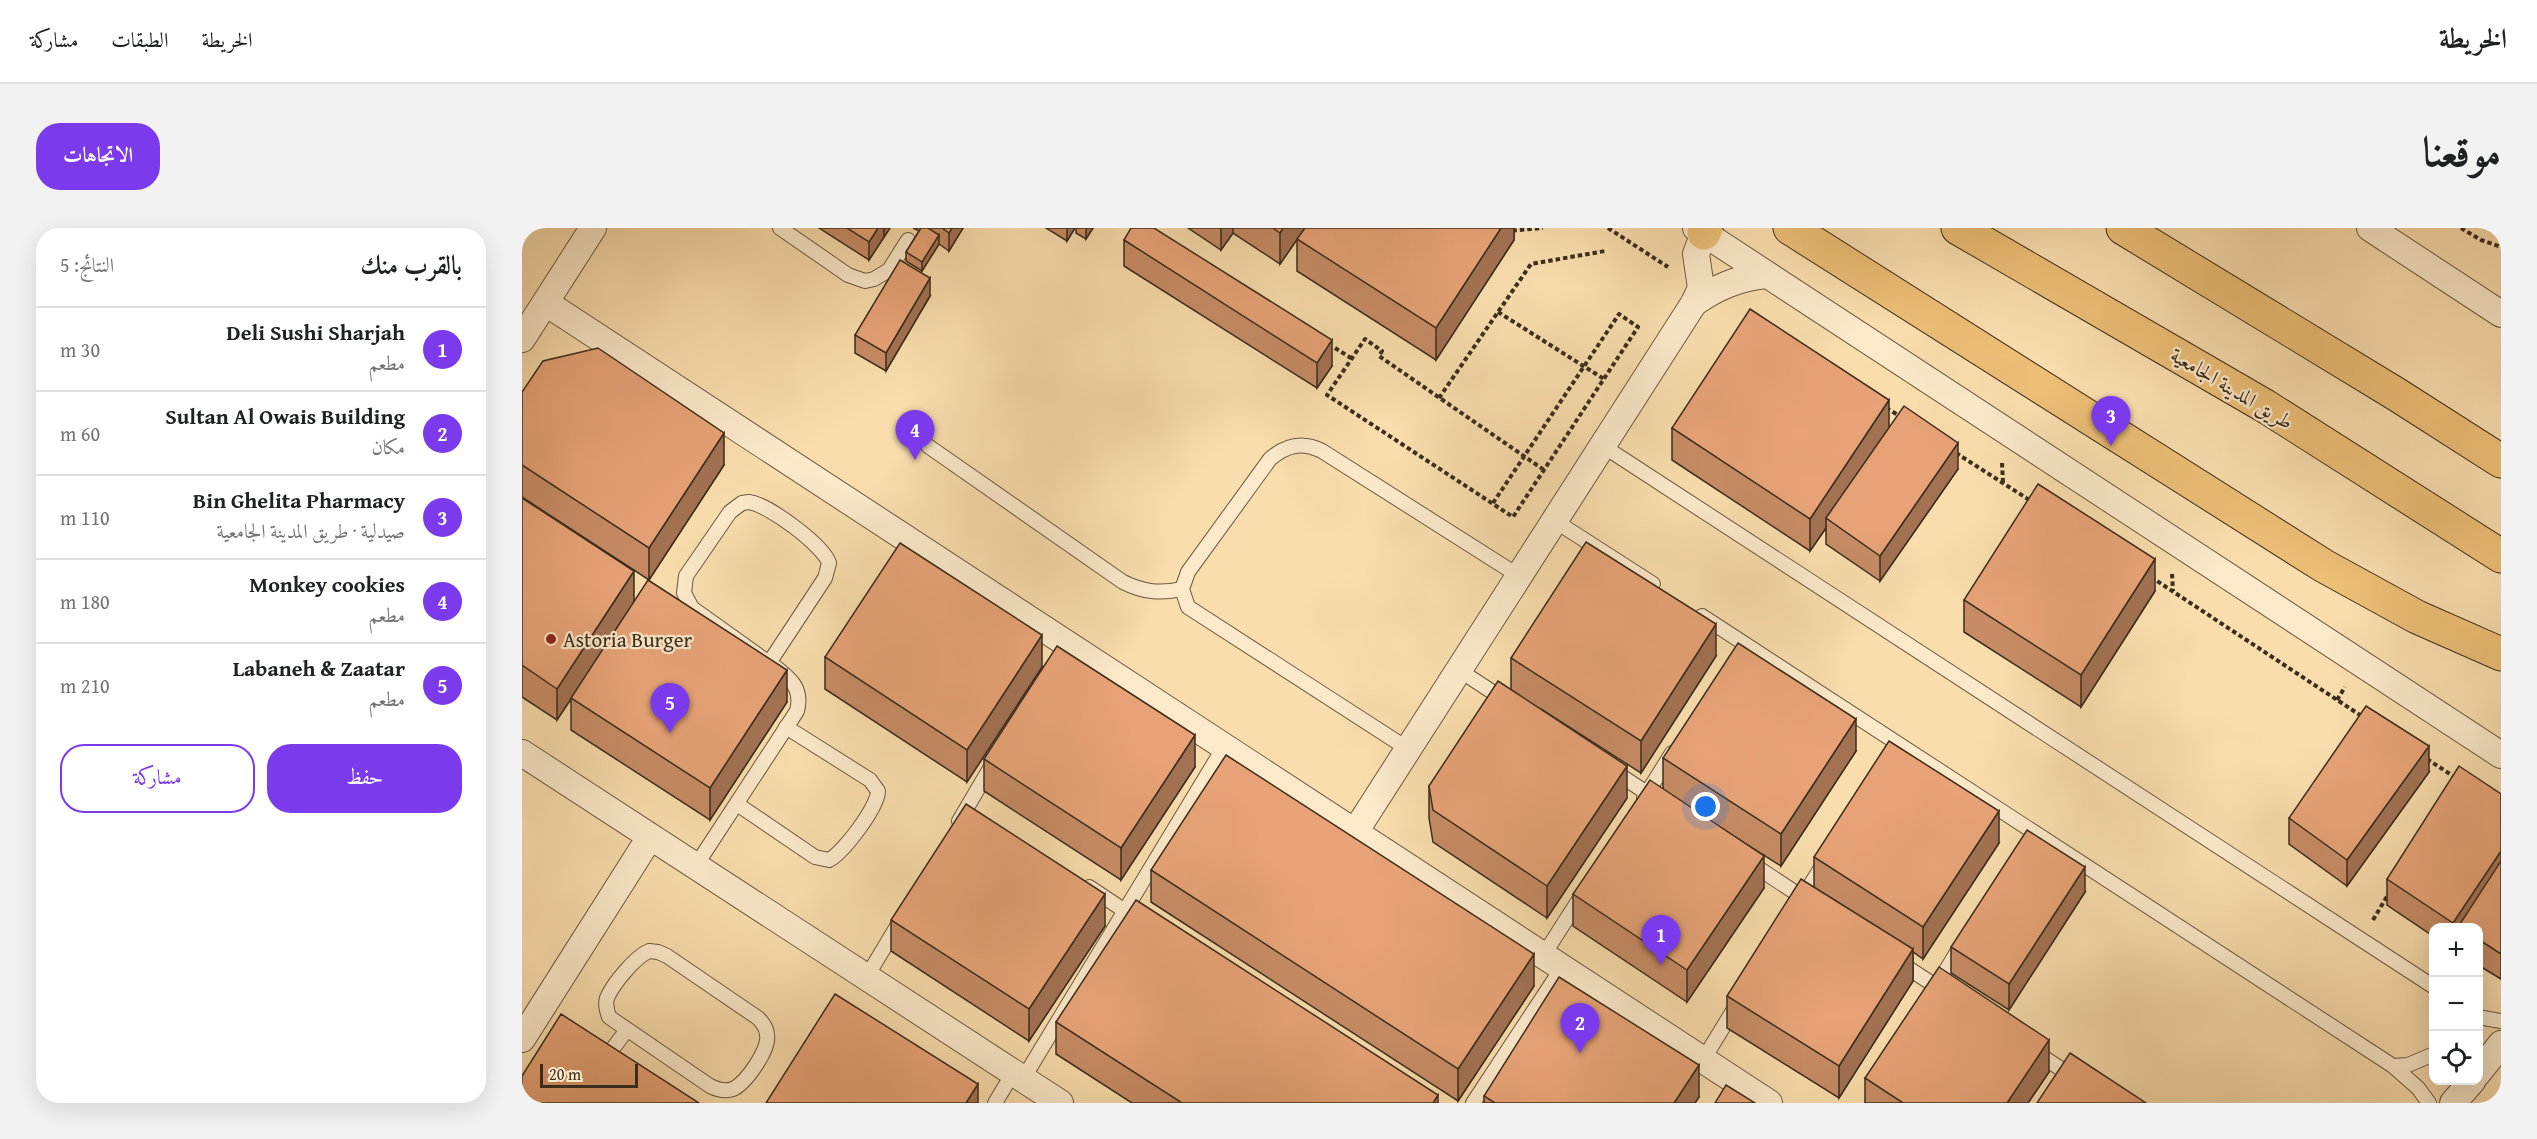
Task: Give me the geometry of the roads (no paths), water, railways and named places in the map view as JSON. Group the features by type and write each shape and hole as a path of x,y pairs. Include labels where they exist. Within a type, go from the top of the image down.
{"main road":[{"path":"1790,228 2324,566 2417,616 2501,654"},
{"name":"طريق المدينة الجامعية","path":"1959,228 2265,406 2501,556"},
{"path":"2122,228 2501,460"}],"street":[{"path":"522,339 593,228"},
{"path":"2370,228 2501,314"},
{"path":"1355,832 1698,296 1696,254 1702,230 1766,275 2501,754"},
{"path":"1698,296 1736,280 1766,275"},
{"path":"546,303 1062,647 1224,747 1703,1060 1734,1089 1769,1103"},
{"path":"522,753 1060,1103"},
{"path":"522,1039 544,1015 650,837"},
{"path":"2483,1067 2501,1044"},
{"path":"2453,1103 2469,1085"}],"lane":[{"path":"780,228 848,275 865,280 874,279 889,270 908,240"},
{"path":"1408,749 1188,607 1182,589 1188,572 1270,459 1289,446 1300,444 1322,451 1519,576"},
{"path":"928,446 1123,582 1145,591 1163,592 1182,589"},
{"path":"1603,446 2429,984"},
{"path":"695,867 797,711 799,694 790,678 692,608 684,593 686,576 729,512 742,503 757,503 764,507 822,549 829,563 825,578 770,663"},
{"path":"1555,521 1663,591"},
{"path":"1693,610 1739,647 1895,749 2393,1066 2418,1088 2429,1103"},
{"path":"1459,670 1518,709"},
{"path":"737,804 815,857 829,860 841,851 875,803 878,791 870,780 786,727"},
{"path":"1635,812 1678,743"},
{"path":"995,1103 1018,1076 1224,747"},
{"path":"950,837 973,809 999,755"},
{"path":"1597,760 1666,806"},
{"path":"1799,903 1832,850"},
{"path":"1734,852 1799,903 1822,910"},
{"path":"1075,878 1153,930"},
{"path":"1473,1103 1553,962 1592,879"},
{"path":"866,978 908,908"},
{"path":"1933,991 1966,937"},
{"path":"649,951 658,952 758,1018 768,1034 768,1042 765,1051 741,1083 734,1088 718,1090 626,1031 609,1017 606,1008 607,999 641,955 649,951"},
{"path":"1888,955 1933,991 1955,999"},
{"path":"1703,1060 1746,989"},
{"path":"2483,1018 2501,1021"},
{"path":"608,1055 626,1031"},
{"path":"2022,1043 2066,1079 2086,1086"},
{"path":"2393,1066 2408,1065 2429,1056"}],"place":[{"name":"Bin Ghelita Pharmacy","path":"2111,446"},
{"name":"Monkey cookies","path":"915,460"},
{"name":"Astoria Burger","path":"551,639"},
{"name":"Labaneh & Zaatar","path":"670,733"},
{"name":"Deli Sushi Sharjah","path":"1661,965"},
{"name":"Sultan Al Owais Building","path":"1580,1053"}]}
